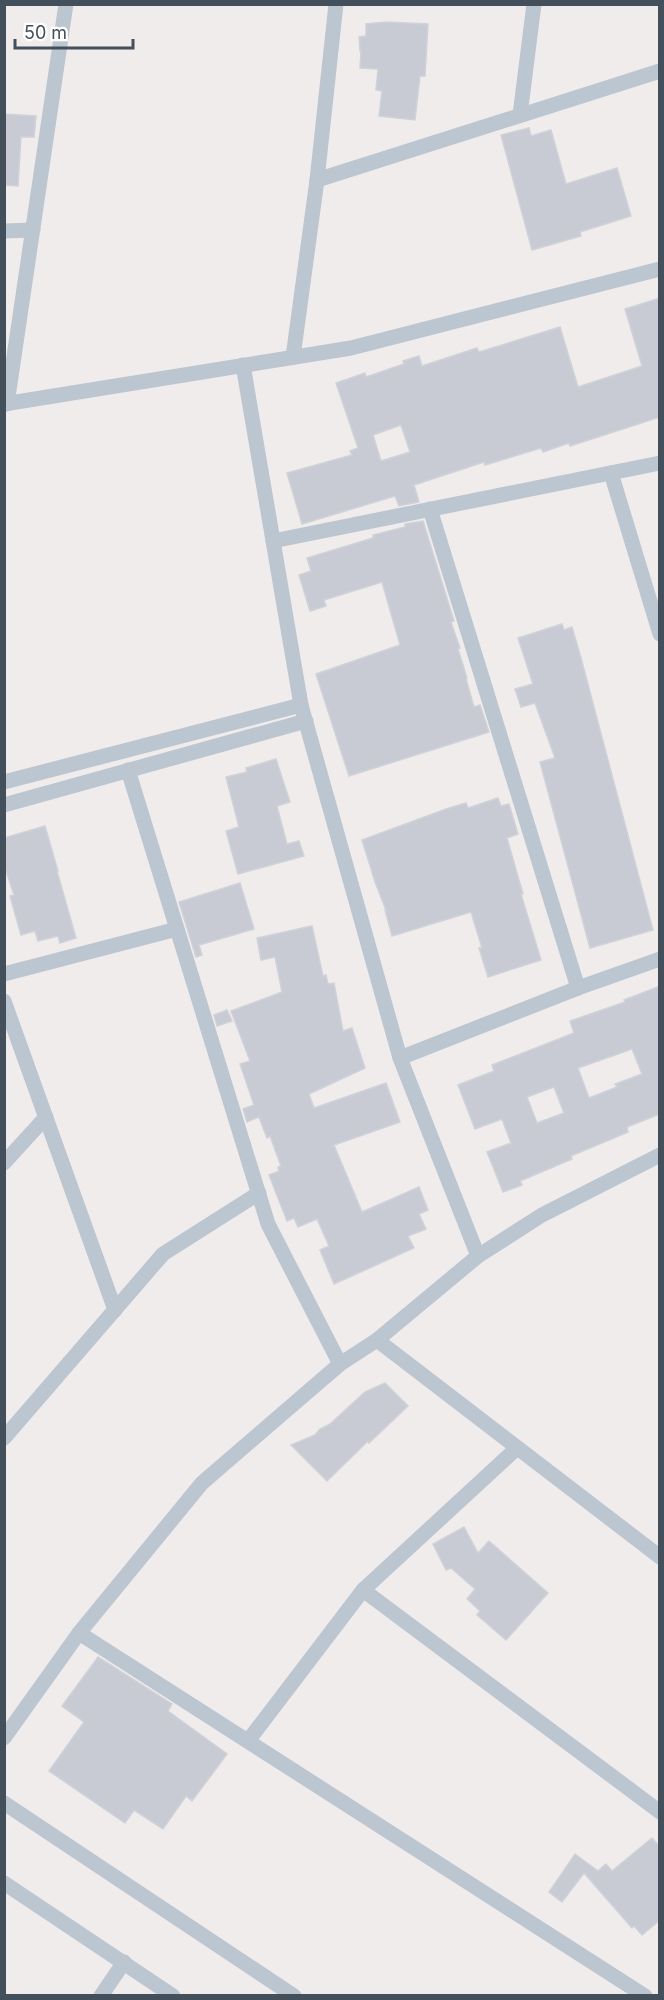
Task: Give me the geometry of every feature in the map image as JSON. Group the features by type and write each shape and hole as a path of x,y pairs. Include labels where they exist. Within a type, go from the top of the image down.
{"street":[{"path":"66,4 6,404 351,348 660,268"},
{"path":"293,357 317,180 336,4"},
{"path":"520,115 534,4"},
{"path":"317,180 660,71"},
{"path":"4,231 33,230"},
{"path":"243,365 301,705 399,1058 478,1256"},
{"path":"273,541 660,463"},
{"path":"611,473 660,634"},
{"path":"430,509 578,988"},
{"path":"4,782 301,705"},
{"path":"4,805 306,721"},
{"path":"128,770 268,1224 340,1364"},
{"path":"4,974 177,929"},
{"path":"399,1058 578,988 660,959"},
{"path":"4,1001 115,1310"},
{"path":"4,1162 46,1117"},
{"path":"4,1738 79,1633 202,1483 340,1364 377,1341 478,1256 542,1215 657,1161"},
{"path":"4,1438 163,1254 259,1193"},
{"path":"377,1341 660,1557"},
{"path":"248,1741 363,1590 517,1448"},
{"path":"363,1590 660,1812"},
{"path":"79,1633 645,1995"},
{"path":"4,1803 294,1995"},
{"path":"4,1883 173,1995"},
{"path":"101,1995 124,1962"}],"building":[{"path":"386,22 428,24 425,76 420,76 415,120 379,116 382,91 376,90 378,69 360,68 359,37 366,36 366,24"},
{"path":"4,114 36,116 34,137 21,137 18,186 4,185"},
{"path":"529,128 531,136 551,130 566,184 617,168 631,216 580,232 581,236 532,250 501,135"},
{"path":"660,298 660,417 570,446 569,443 543,452 541,448 485,465 484,462 414,485 419,502 399,506 395,496 302,524 287,473 352,455 350,451 358,448 336,383 365,373 366,377 404,364 403,361 419,356 422,366 477,348 479,352 560,327 578,387 642,366 625,309","holes":["401,425 410,452 381,461 373,435"]},
{"path":"423,521 454,621 451,622 460,648 458,649 474,707 480,705 489,732 349,776 316,674 400,645 382,582 324,600 326,606 310,611 299,575 311,571 307,558 373,538 373,535 405,527 405,524"},
{"path":"562,624 564,630 572,627 653,930 590,948 540,762 555,758 535,703 521,707 515,689 533,684 518,638"},
{"path":"276,759 290,802 277,806 287,844 299,841 304,856 238,874 226,831 239,827 226,777 247,772 246,768"},
{"path":"498,798 501,806 509,804 518,834 507,838 541,960 488,977 471,912 392,936 386,910 362,840 446,809 466,803 468,808"},
{"path":"45,826 76,938 60,943 58,936 38,941 35,931 21,935 10,896 14,895 4,865 4,838"},
{"path":"240,883 254,929 199,945 202,955 196,957 179,902"},
{"path":"312,926 323,976 326,975 328,984 334,983 343,1031 352,1028 365,1068 309,1094 314,1108 386,1083 400,1122 334,1145 362,1212 419,1187 428,1210 419,1214 426,1229 408,1236 414,1248 334,1284 320,1250 329,1246 317,1219 298,1227 294,1218 287,1221 269,1175 279,1171 278,1167 281,1166 270,1136 267,1138 259,1117 247,1122 243,1109 254,1105 240,1064 250,1061 231,1011 282,992 275,957 261,960 257,938"},
{"path":"660,986 660,1114 627,1127 628,1132 571,1156 572,1159 520,1181 522,1185 503,1192 487,1152 511,1143 502,1119 475,1129 458,1085 494,1071 492,1065 574,1033 570,1021 625,1002 624,1000","holes":["632,1049 642,1074 615,1084 617,1087 589,1098 578,1068","554,1087 564,1113 537,1123 527,1097"]},
{"path":"227,1010 232,1021 217,1026 214,1015"},
{"path":"385,1383 408,1406 327,1481 291,1445 315,1435 365,1392"},
{"path":"464,1527 478,1553 489,1541 548,1593 506,1640 477,1615 480,1611 467,1599 475,1589 451,1568 446,1570 433,1544"},
{"path":"98,1657 172,1704 168,1711 227,1754 192,1801 186,1796 163,1829 134,1810 125,1823 49,1771 84,1722 62,1706"},
{"path":"652,1838 660,1847 660,1920 642,1935 634,1926 632,1928 584,1873 562,1902 549,1892 575,1854 598,1871 606,1864 612,1871"}]}
